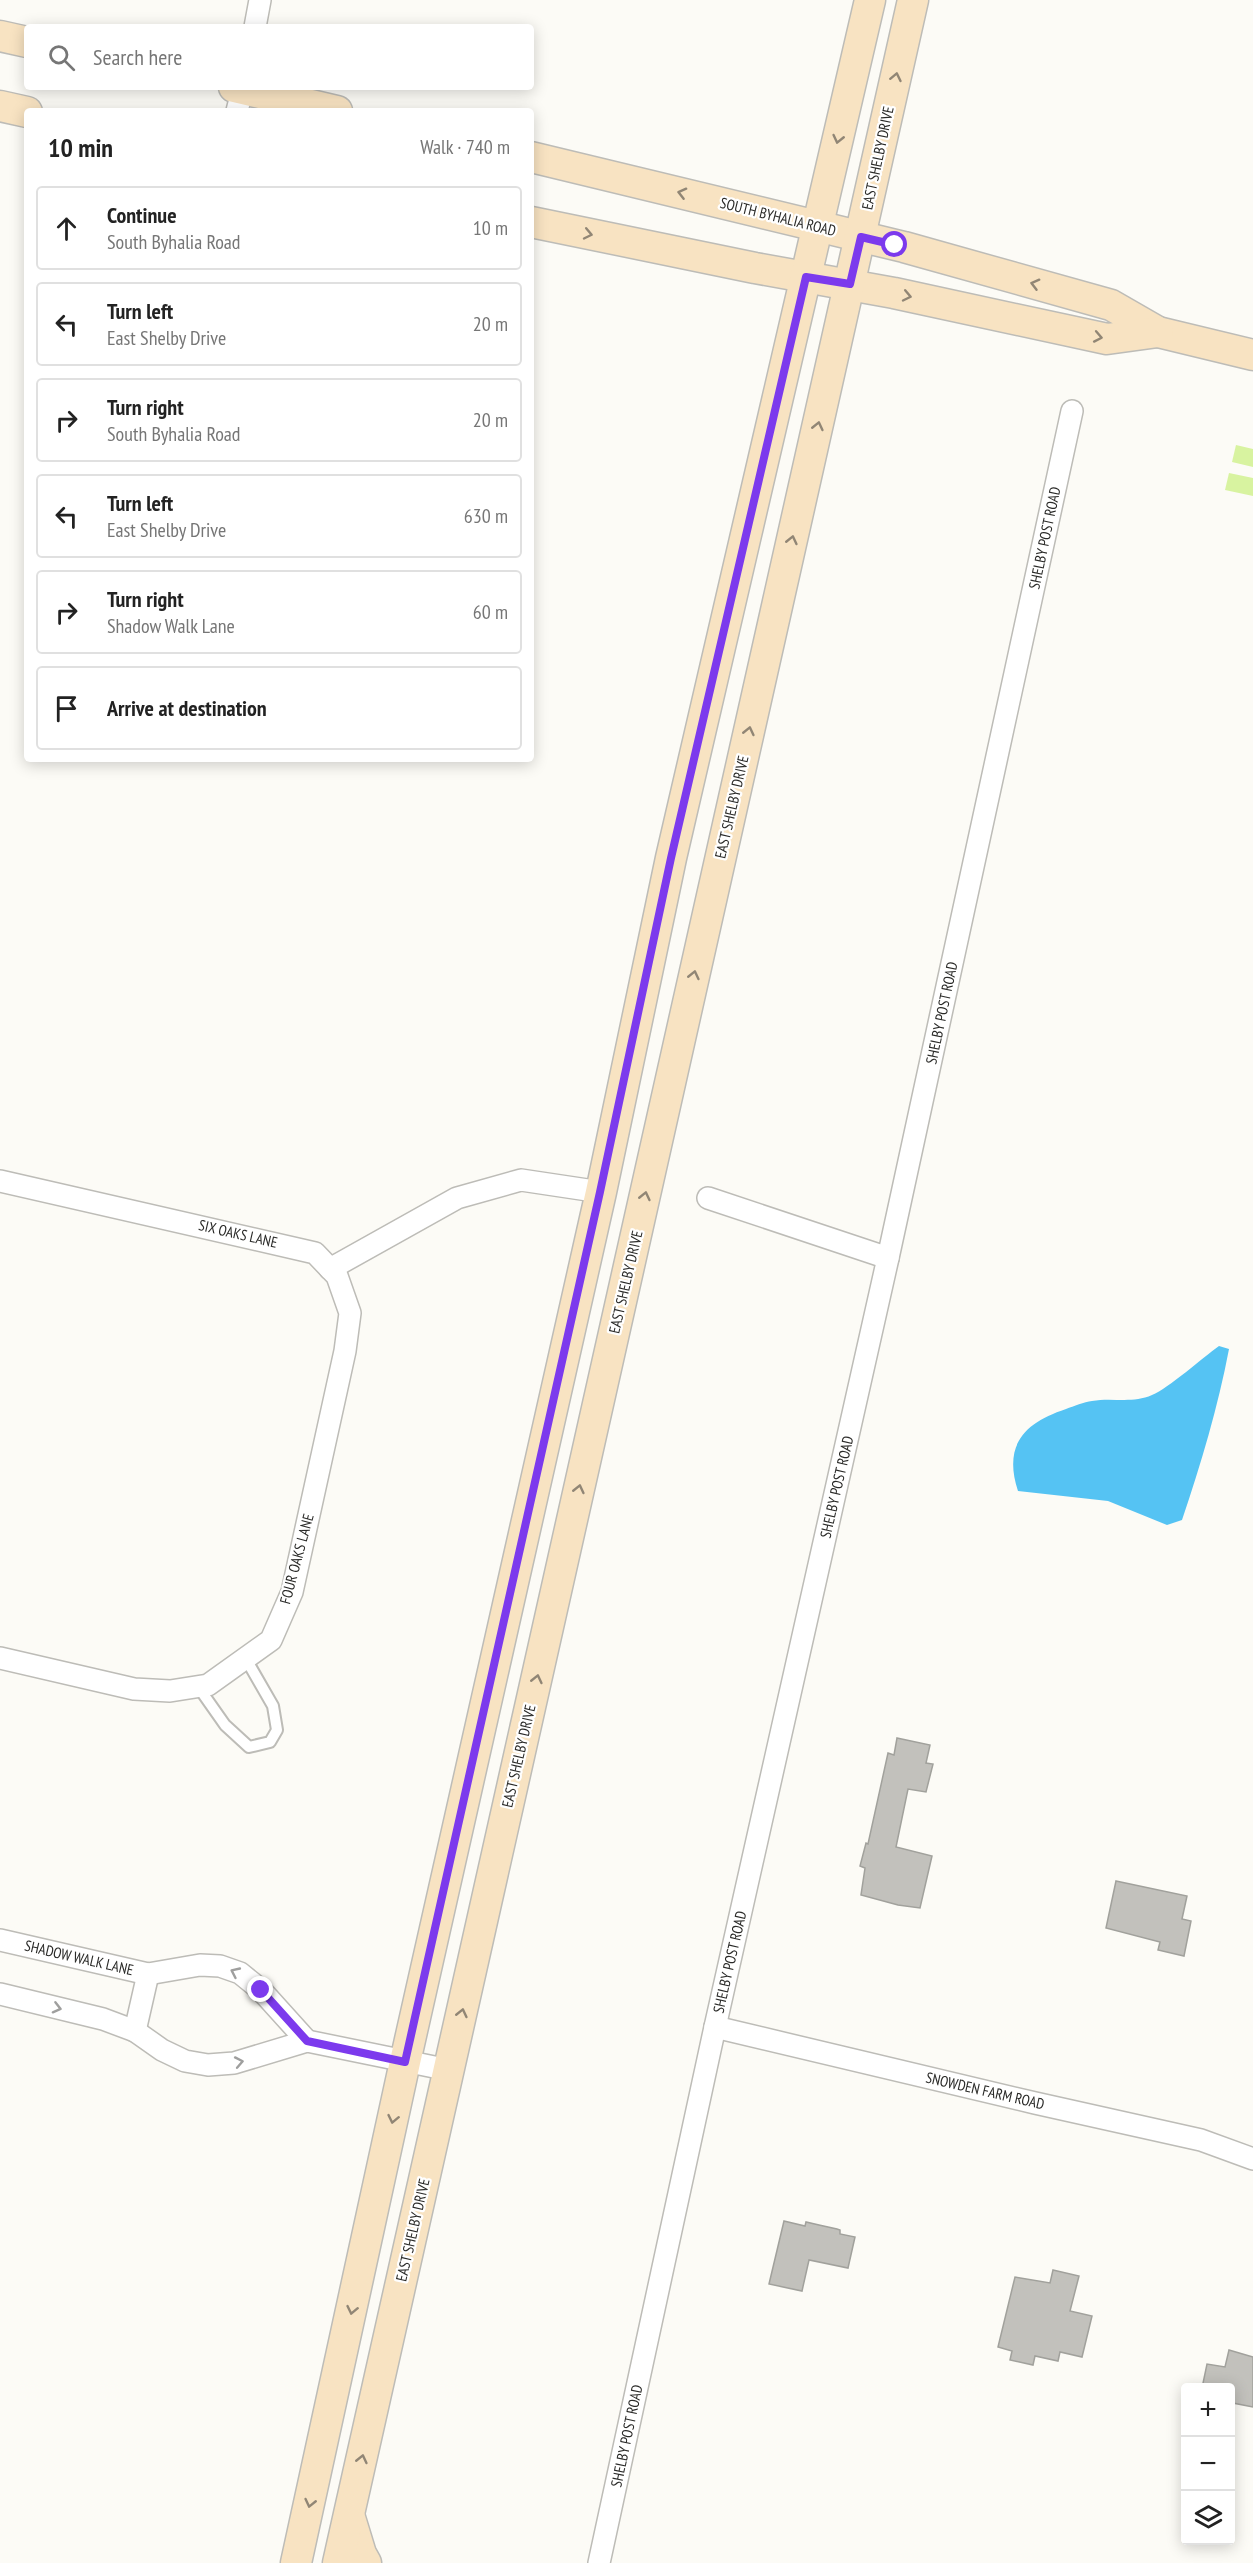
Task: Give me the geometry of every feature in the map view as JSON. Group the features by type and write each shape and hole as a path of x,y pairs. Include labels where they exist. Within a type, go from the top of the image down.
{"main road":[{"path":"296,2563 405,2062 600,1192 671,858 870,0"},
{"name":"EAST SHELBY DRIVE","path":"338,2563 913,0"},
{"path":"0,36 24,41"},
{"path":"239,93 321,108"},
{"path":"0,106 24,111"},
{"name":"SOUTH BYHALIA ROAD","path":"534,158 818,226 1112,305 1158,332 1253,355"},
{"name":"SOUTH BYHALIA ROAD","path":"534,223 850,284 1107,339 1158,332"},
{"path":"350,2516 361,2554 366,2563"}],"street":[{"path":"256,24 260,0"},
{"name":"SHELBY POST ROAD","path":"599,2563 715,2026 888,1258 1072,411"},
{"path":"330,1269 457,1198 521,1180 600,1192"},
{"name":"SIX OAKS LANE","path":"0,1181 315,1253 337,1276 350,1313 333,1404"},
{"path":"708,1198 888,1258"},
{"name":"FOUR OAKS LANE","path":"0,1658 134,1689 170,1691 208,1685 271,1640 292,1592 333,1404"},
{"name":"SHADOW WALK LANE","path":"0,1940 148,1974 200,1965 220,1966 240,1973 261,1990 307,2041"},
{"path":"135,2031 148,1974"},
{"path":"0,1994 103,2019 135,2031 162,2050 185,2061 208,2065 234,2063 307,2041 449,2070"},
{"name":"SNOWDEN FARM ROAD","path":"715,2026 1035,2103 1201,2140 1253,2159"}],"lane":[{"path":"199,1688 225,1725 249,1747 270,1742 277,1730 273,1706 246,1659"}],"green space":[{"path":"1236,445 1253,449 1253,467 1232,462"},
{"path":"1229,473 1253,478 1253,496 1225,490"}],"water":[{"path":"1219,1346 1229,1349 1225,1371 1196,1478 1182,1520 1167,1525 1108,1501 1018,1491 1013,1461 1016,1449 1028,1429 1039,1421 1086,1402 1130,1400 1152,1395 1176,1380"}],"building":[{"path":"897,1738 930,1745 926,1763 933,1764 926,1792 908,1789 896,1847 932,1856 920,1908 898,1905 861,1895 865,1868 860,1866 866,1843 868,1844 888,1753 894,1755"},
{"path":"1116,1881 1187,1896 1182,1919 1191,1921 1184,1956 1158,1950 1160,1942 1106,1928"},
{"path":"784,2221 805,2226 806,2222 837,2229 840,2230 840,2234 855,2237 848,2268 809,2260 802,2291 769,2284"},
{"path":"1053,2270 1079,2276 1070,2311 1092,2316 1082,2357 1060,2352 1058,2361 1035,2356 1033,2365 1010,2360 1012,2351 998,2347 1015,2277 1050,2283"},
{"path":"1229,2350 1253,2357 1253,2407 1235,2403 1235,2383 1203,2383 1207,2364 1225,2367"}],"route":[{"path":"261,1990 307,2041 405,2062 600,1192 671,858 806,277 850,284 861,237 895,245"}]}
